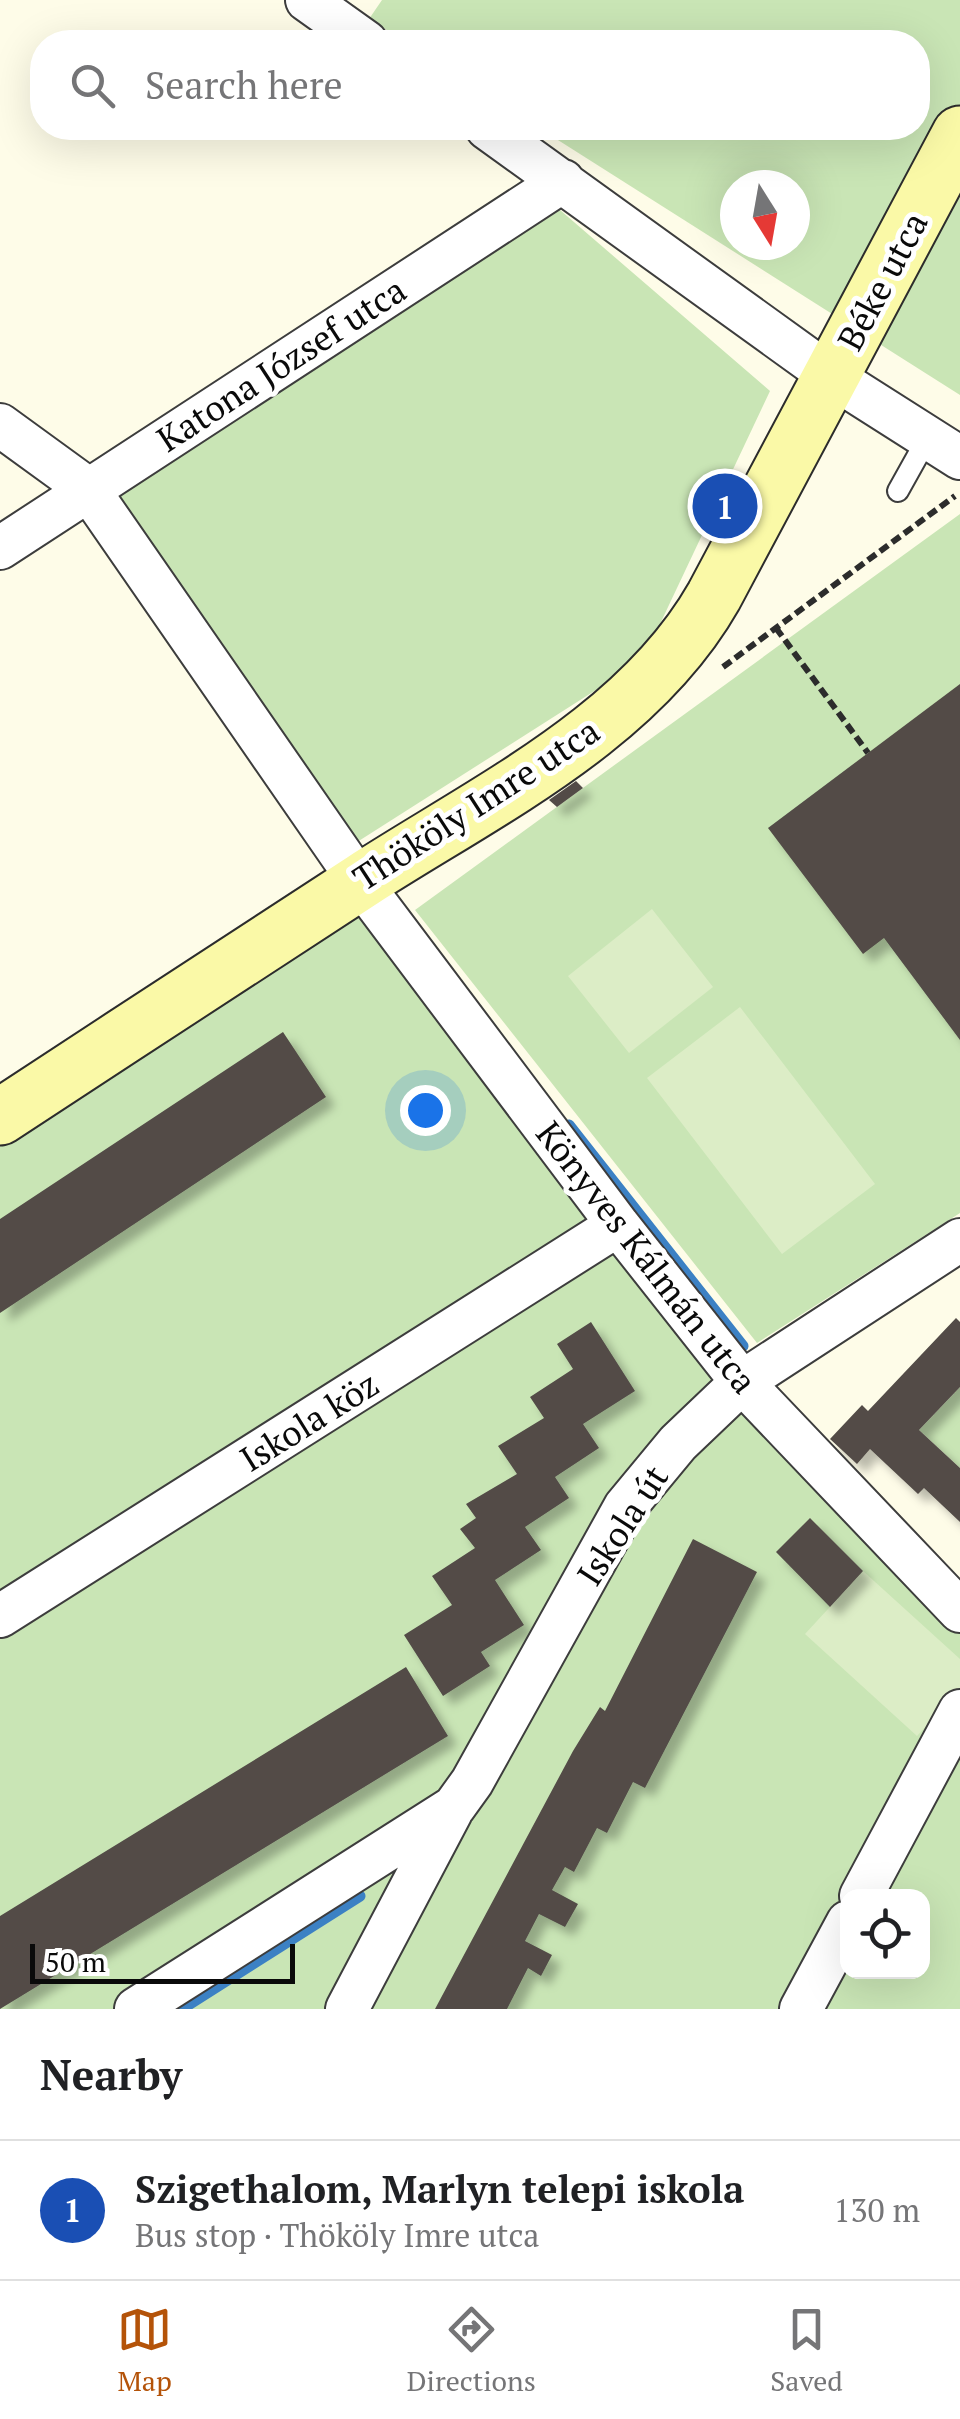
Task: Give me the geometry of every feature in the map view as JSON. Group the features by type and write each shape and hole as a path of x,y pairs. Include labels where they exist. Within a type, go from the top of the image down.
{"street":[{"name":"Béke utca","path":"831,376 960,134"},
{"path":"505,140 831,376 944,449"},
{"name":"Katona József utca","path":"0,548 563,181"},
{"name":"Thököly Imre utca","path":"0,1117 618,710 677,655 714,596 831,376"},
{"name":"Könyves Kálmán utca","path":"0,425 88,489 360,882 618,1226 742,1382 960,1611"},
{"name":"Iskola köz","path":"0,1616 618,1226"},
{"name":"Iskola út","path":"347,2009 454,1807 625,1507 678,1444 742,1382 960,1240"},
{"path":"865,1889 960,1711"},
{"name":"Iskola út","path":"136,2009 454,1807"},
{"path":"801,2009 840,1937"}],"lane":[{"path":"898,491 944,449"}],"path":[{"path":"776,628 868,753"}],"green space":[{"path":"382,0 960,0 960,395 747,260 810,260 810,170 720,170 720,243 558,140 930,140 930,30 387,30 369,19"},
{"path":"560,210 770,391 643,660 354,844 116,494"},
{"path":"960,514 960,1213 757,1343 415,910"},
{"path":"360,882 618,1225 960,1611 960,2009 0,2009 0,1117"},
{"path":"652,909 713,987 629,1053 568,976"},
{"path":"740,1007 875,1184 782,1254 647,1078"},
{"path":"960,1387 960,1468 919,1430"},
{"path":"863,1571 960,1659 960,1689 917,1736 805,1634"}],"building":[{"path":"960,684 960,1040 884,938 863,954 768,828"},
{"path":"576,781 583,788 557,807 549,800"},
{"path":"283,1032 326,1097 0,1313 0,1219"},
{"path":"956,1318 960,1322 960,1387 919,1430 960,1468 960,1522 924,1488 918,1494 870,1449 857,1464 830,1439 862,1405 868,1411"},
{"path":"591,1322 635,1391 583,1424 599,1448 555,1477 569,1498 525,1527 541,1550 495,1580 524,1625 481,1652 490,1666 443,1696 404,1635 452,1605 432,1576 475,1548 460,1529 476,1518 466,1504 517,1474 498,1446 544,1418 530,1397 573,1369 557,1344"},
{"path":"810,1518 863,1571 830,1607 776,1552"},
{"path":"693,1539 757,1572 645,1788 633,1782 607,1833 597,1828 574,1872 565,1867 552,1890 578,1904 565,1927 539,1914 525,1941 552,1955 541,1976 528,1968 507,2009 435,2009 573,1751 600,1707 605,1711"},
{"path":"406,1667 448,1736 0,2009 0,1916"}],"waterway":[{"path":"569,1125 743,1346"},
{"path":"182,2009 360,1896"}],"place":[{"name":"Szigethalom, Marlyn telepi iskola","path":"725,506"}]}
